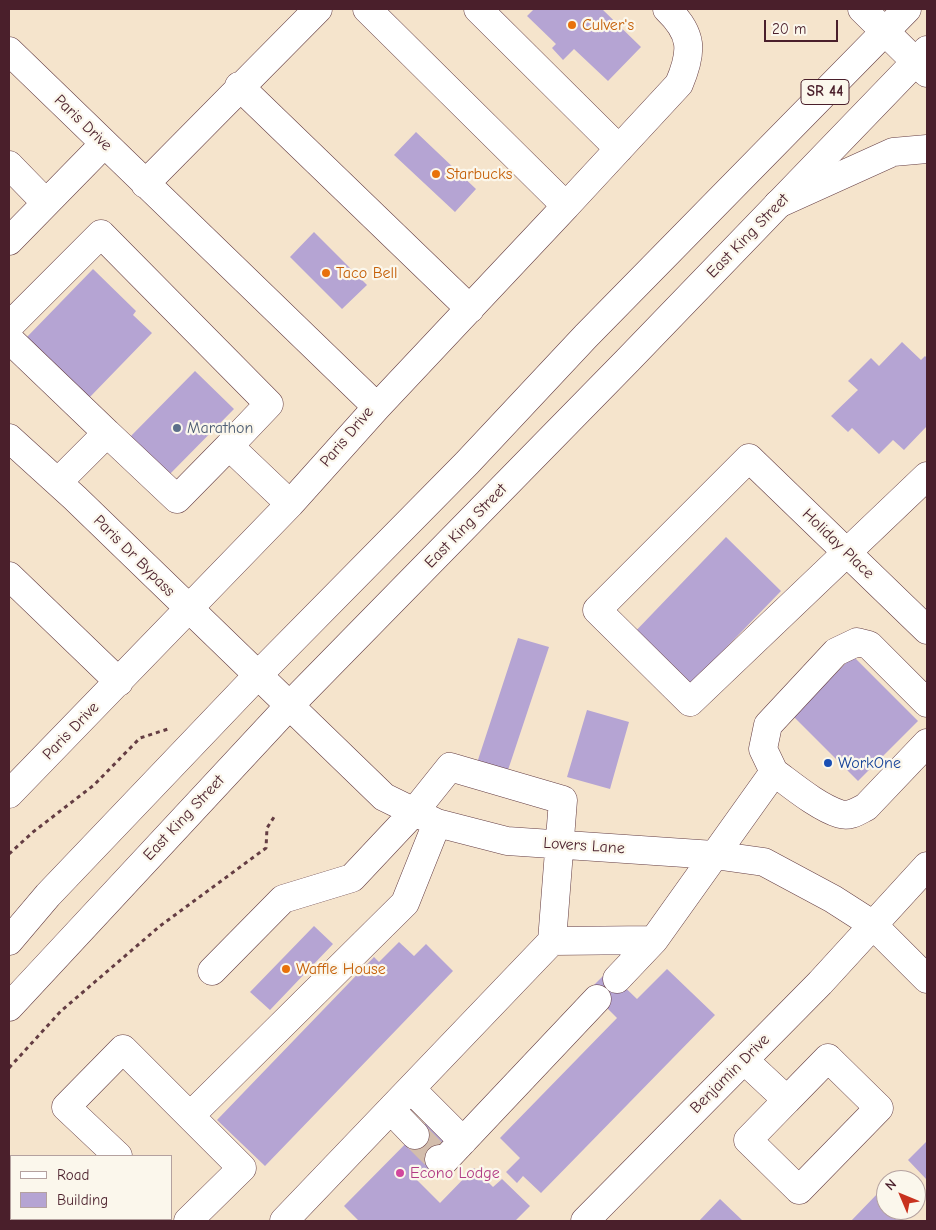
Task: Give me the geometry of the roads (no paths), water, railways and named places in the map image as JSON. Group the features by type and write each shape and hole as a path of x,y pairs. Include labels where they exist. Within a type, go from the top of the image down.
{"main road":[{"path":"145,184 239,86 318,9"},
{"path":"367,9 566,206"},
{"path":"478,9 619,148"},
{"path":"377,407 679,84 687,66 689,42 680,22 667,9"},
{"path":"862,9 883,32 923,62"},
{"name":"SR 44","path":"257,676 467,463 586,336 907,9"},
{"name":"Paris Drive","path":"9,51 377,407 290,504 188,610 118,682 13,782"},
{"name":"East King Street","path":"9,1007 289,706 778,204 923,62"},
{"path":"239,86 470,309"},
{"path":"9,241 104,144"},
{"path":"778,204 893,152 927,149"},
{"path":"9,165 46,203"},
{"path":"9,326 101,234 269,404 177,499 9,340"},
{"path":"58,482 107,433"},
{"name":"Paris Dr Bypass","path":"9,438 58,482 257,676"},
{"path":"229,446 290,504"},
{"name":"Holiday Place","path":"846,552 690,702 596,610 748,458 846,552 927,630"},
{"path":"846,552 927,476"},
{"path":"9,576 118,682"},
{"path":"617,979 654,940 714,855 769,761 768,726 836,652 857,642 869,645 927,703"},
{"path":"9,941 48,895 257,676"},
{"name":"Lovers Lane","path":"257,676 384,797 425,817 507,841 714,855 764,862 833,899 872,924 927,979"},
{"path":"769,761 804,794 841,814 854,814 866,807 927,743"},
{"path":"190,1116 405,904 425,817 450,767 563,800 552,941 391,1110 296,1217"},
{"path":"212,971 283,899 352,878 425,817"},
{"name":"Benjamin Drive","path":"585,1221 820,983 927,866"},
{"path":"552,941 654,940"},
{"path":"439,1159 442,1162 463,1141 598,999"},
{"path":"117,1155 66,1107 123,1049 242,1168 187,1221 172,1208"},
{"path":"828,1058 879,1108 799,1190 748,1140 788,1100 828,1058"},
{"path":"744,1060 788,1100"},
{"path":"411,1089 463,1141"},
{"path":"391,1110 415,1135"}],"tunnel":[{"path":"415,1135 439,1159"}],"place":[{"name":"Culver's","path":"572,25"},
{"name":"Starbucks","path":"436,174"},
{"name":"Taco Bell","path":"326,273"},
{"name":"Marathon","path":"177,428"},
{"name":"WorkOne","path":"828,763"},
{"name":"Waffle House","path":"286,969"},
{"name":"Econo Lodge","path":"400,1173"}]}
